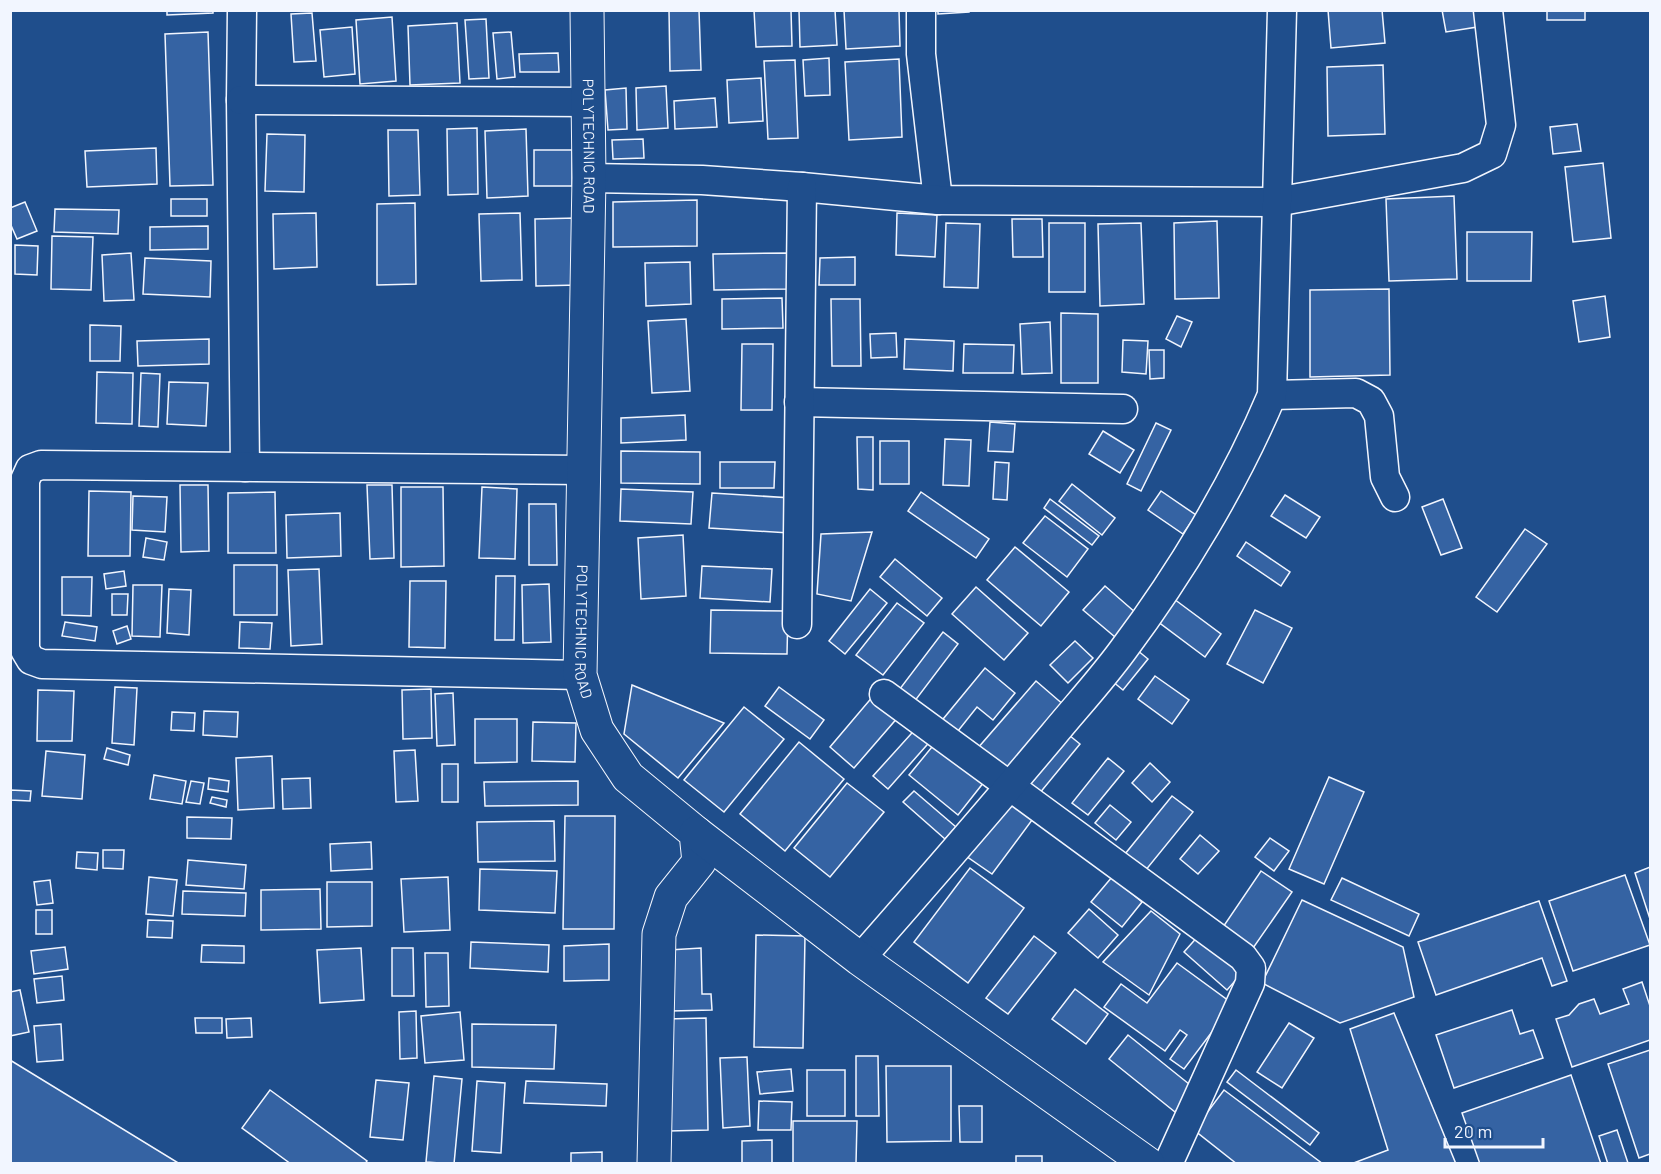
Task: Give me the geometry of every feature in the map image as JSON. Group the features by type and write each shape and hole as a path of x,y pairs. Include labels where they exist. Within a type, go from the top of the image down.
{"street":[{"path":"242,10 245,466"},
{"name":"POLYTECHNIC ROAD","path":"587,10 589,178 580,675 597,730 628,777 696,833 860,959 1148,1164"},
{"path":"921,10 921,54 938,200"},
{"path":"860,959 1123,651 1176,573 1221,499 1261,422 1272,395 1282,10"},
{"path":"589,178 702,180 938,200 1276,202 1463,168 1492,154 1500,124 1488,10"},
{"path":"241,100 588,102"},
{"path":"797,624 802,187"},
{"path":"1272,395 1356,393 1371,401 1379,416 1385,477 1395,497"},
{"path":"800,402 1124,409"},
{"path":"580,675 42,664 31,660 25,650 25,480 30,469 41,465 584,470"},
{"path":"884,694 1243,957 1251,968 1250,983 1168,1164"},
{"path":"654,1164 659,934 671,897 699,862 696,833"}],"building":[{"path":"167,10 213,10 213,13 167,15"},
{"path":"669,10 699,10 701,70 670,71"},
{"path":"754,10 791,10 792,46 756,47"},
{"path":"799,10 835,10 837,45 800,47"},
{"path":"844,10 899,10 900,46 846,49"},
{"path":"938,10 969,10 969,12 938,14"},
{"path":"1328,10 1382,10 1385,43 1331,48"},
{"path":"1442,10 1475,10 1477,27 1446,32"},
{"path":"1547,10 1585,10 1585,20 1547,20"},
{"path":"312,13 316,61 294,62 291,14"},
{"path":"392,17 396,81 360,84 356,20"},
{"path":"486,19 489,78 469,79 465,20"},
{"path":"457,23 460,83 410,85 408,26"},
{"path":"352,27 355,74 324,77 320,30"},
{"path":"208,32 213,185 170,186 165,34"},
{"path":"511,32 515,77 497,79 493,33"},
{"path":"558,53 559,72 520,72 519,54"},
{"path":"829,58 830,95 805,96 803,60"},
{"path":"899,59 902,137 849,140 845,62"},
{"path":"795,60 798,138 768,139 764,61"},
{"path":"1383,65 1385,134 1328,136 1327,67"},
{"path":"761,78 763,121 729,123 727,80"},
{"path":"666,86 668,128 637,130 636,88"},
{"path":"626,88 627,129 608,130 605,90"},
{"path":"715,98 717,127 675,129 674,101"},
{"path":"1577,124 1581,151 1553,154 1550,127"},
{"path":"477,128 478,194 448,195 447,129"},
{"path":"526,129 528,196 487,198 485,131"},
{"path":"388,130 418,130 420,195 389,196"},
{"path":"267,134 305,135 304,192 265,191"},
{"path":"643,139 644,158 613,159 612,140"},
{"path":"156,148 157,184 87,187 85,151"},
{"path":"534,150 572,150 572,186 534,186"},
{"path":"1603,163 1611,238 1573,242 1565,167"},
{"path":"1454,196 1457,279 1389,281 1386,199"},
{"path":"171,199 207,199 207,216 171,216"},
{"path":"697,200 697,246 613,247 613,202"},
{"path":"25,202 37,231 17,239 10,223 10,208"},
{"path":"415,203 416,284 377,285 377,204"},
{"path":"55,209 119,210 118,234 54,232"},
{"path":"316,213 317,267 274,269 273,214"},
{"path":"520,213 522,280 481,281 479,214"},
{"path":"897,213 937,215 935,257 896,255"},
{"path":"576,218 578,285 536,286 535,219"},
{"path":"1012,219 1042,219 1043,257 1013,257"},
{"path":"1217,221 1219,298 1175,299 1174,223"},
{"path":"946,223 980,224 978,288 944,287"},
{"path":"1049,223 1085,223 1085,292 1049,292"},
{"path":"1141,223 1144,304 1100,306 1098,224"},
{"path":"208,226 208,249 150,250 150,227"},
{"path":"1467,232 1532,232 1531,281 1467,281"},
{"path":"52,236 93,237 91,290 51,289"},
{"path":"15,245 38,246 37,275 15,274"},
{"path":"131,253 134,300 104,301 102,255"},
{"path":"788,253 788,289 714,290 713,254"},
{"path":"855,257 855,285 819,285 820,258"},
{"path":"145,258 211,261 210,297 143,294"},
{"path":"690,262 691,304 646,306 645,263"},
{"path":"1389,289 1390,375 1310,377 1310,290"},
{"path":"1605,296 1610,337 1579,342 1573,301"},
{"path":"782,298 783,328 722,329 722,299"},
{"path":"831,299 860,299 861,366 832,366"},
{"path":"1061,313 1098,314 1098,383 1061,383"},
{"path":"1177,316 1192,322 1181,347 1166,339"},
{"path":"686,319 690,391 652,393 648,321"},
{"path":"1050,322 1052,373 1022,374 1020,324"},
{"path":"90,325 121,326 120,361 90,361"},
{"path":"896,333 897,357 871,358 870,334"},
{"path":"209,339 209,364 138,366 137,341"},
{"path":"905,339 954,341 953,371 904,369"},
{"path":"1123,340 1148,341 1146,374 1122,372"},
{"path":"742,344 773,344 772,410 741,410"},
{"path":"964,344 1014,345 1013,373 963,373"},
{"path":"1149,350 1164,350 1164,378 1150,379"},
{"path":"97,372 133,373 132,424 96,423"},
{"path":"141,373 160,374 158,427 139,426"},
{"path":"169,382 208,383 206,426 167,424"},
{"path":"685,415 686,440 621,443 621,418"},
{"path":"990,422 1015,424 1013,452 988,451"},
{"path":"1156,423 1171,430 1141,491 1127,484"},
{"path":"1103,431 1134,450 1120,473 1089,454"},
{"path":"857,437 873,437 873,490 858,489"},
{"path":"945,439 971,440 969,486 943,485"},
{"path":"880,441 909,441 909,484 880,484"},
{"path":"621,451 700,452 700,484 621,483"},
{"path":"720,462 775,462 774,488 720,488"},
{"path":"995,462 1009,463 1007,500 993,499"},
{"path":"1072,484 1115,518 1102,535 1059,501"},
{"path":"180,485 208,485 209,551 181,552"},
{"path":"367,485 392,485 394,558 370,559"},
{"path":"401,487 443,487 444,566 401,567"},
{"path":"482,487 517,489 515,559 479,558"},
{"path":"621,489 693,492 691,524 620,521"},
{"path":"89,491 131,492 130,556 88,556"},
{"path":"1161,491 1196,515 1183,534 1148,510"},
{"path":"275,492 276,553 228,553 228,493"},
{"path":"921,492 989,539 976,558 908,511"},
{"path":"712,493 792,498 789,533 709,528"},
{"path":"1285,495 1320,517 1306,538 1271,516"},
{"path":"133,496 167,497 165,532 132,530"},
{"path":"1050,499 1099,536 1092,545 1044,508"},
{"path":"1443,499 1462,548 1441,555 1422,507"},
{"path":"529,504 556,504 557,565 529,565"},
{"path":"340,513 341,556 287,558 286,515"},
{"path":"1045,516 1088,549 1067,577 1023,543"},
{"path":"1525,529 1547,544 1497,612 1476,597"},
{"path":"872,532 851,601 817,594 821,534"},
{"path":"683,535 686,596 641,599 638,538"},
{"path":"146,538 167,542 164,560 143,557"},
{"path":"1246,542 1290,572 1281,586 1237,556"},
{"path":"1015,547 1069,592 1041,626 987,580"},
{"path":"895,559 942,598 927,616 880,577"},
{"path":"234,565 277,565 277,615 234,615"},
{"path":"702,566 772,569 770,602 700,598"},
{"path":"319,569 322,644 291,646 288,570"},
{"path":"124,571 126,586 106,589 104,574"},
{"path":"496,576 515,576 514,640 495,640"},
{"path":"62,577 92,577 91,616 62,615"},
{"path":"410,581 446,581 445,648 409,647"},
{"path":"549,584 551,642 523,643 522,585"},
{"path":"133,585 162,585 160,637 132,636"},
{"path":"1105,586 1136,613 1115,637 1083,610"},
{"path":"976,587 1028,633 1004,660 952,614"},
{"path":"169,589 191,590 189,635 167,633"},
{"path":"870,589 887,603 845,654 829,641"},
{"path":"112,594 128,594 127,615 112,615"},
{"path":"1174,599 1221,634 1205,657 1157,621"},
{"path":"897,603 924,623 883,675 856,655"},
{"path":"711,610 788,611 787,654 710,653"},
{"path":"1255,610 1292,628 1263,683 1227,664"},
{"path":"65,622 97,627 95,641 62,636"},
{"path":"240,622 272,623 270,649 239,648"},
{"path":"127,626 131,639 117,644 113,631"},
{"path":"943,632 958,644 914,702 899,690"},
{"path":"1075,641 1093,658 1068,683 1050,665"},
{"path":"1137,650 1148,659 1123,690 1112,681"},
{"path":"985,668 1015,693 993,720 977,707 954,736 939,724"},
{"path":"1155,676 1189,700 1172,724 1138,699"},
{"path":"1036,681 1065,706 1006,775 977,749"},
{"path":"632,685 724,723 678,778 624,734"},
{"path":"115,687 137,688 134,745 112,743"},
{"path":"779,687 824,720 810,739 765,706"},
{"path":"431,689 432,738 403,739 402,690"},
{"path":"38,690 74,691 72,741 37,741"},
{"path":"453,693 455,745 437,746 435,694"},
{"path":"874,695 899,716 854,768 830,747"},
{"path":"744,707 784,739 724,812 684,780"},
{"path":"204,711 238,712 237,737 203,735"},
{"path":"172,712 195,713 194,731 171,730"},
{"path":"475,719 517,719 517,762 475,763"},
{"path":"533,722 576,723 575,762 532,761"},
{"path":"920,724 934,737 888,789 873,776"},
{"path":"1064,731 1080,744 1039,794 1024,782"},
{"path":"799,742 844,779 785,851 740,814"},
{"path":"936,742 984,782 958,815 909,775"},
{"path":"107,748 130,755 128,765 104,759"},
{"path":"415,750 418,801 396,802 394,751"},
{"path":"46,751 85,755 82,799 42,796"},
{"path":"272,756 274,808 238,810 236,758"},
{"path":"1108,758 1124,771 1088,815 1072,803"},
{"path":"1150,763 1170,782 1152,802 1132,783"},
{"path":"442,764 458,764 458,802 442,802"},
{"path":"154,775 186,781 182,804 150,799"},
{"path":"1329,777 1364,792 1324,884 1289,869"},
{"path":"209,778 229,781 228,792 208,789"},
{"path":"310,778 311,808 283,809 282,779"},
{"path":"191,781 204,783 200,804 186,802"},
{"path":"578,781 578,805 485,806 484,782"},
{"path":"847,783 884,812 830,877 794,848"},
{"path":"10,790 31,791 30,801 10,800"},
{"path":"914,791 956,827 945,839 903,802"},
{"path":"1013,793 1038,812 992,874 966,856"},
{"path":"1172,796 1193,812 1145,871 1125,854"},
{"path":"212,797 227,800 226,807 210,803"},
{"path":"1110,805 1131,822 1116,840 1095,823"},
{"path":"565,816 615,816 614,929 563,929"},
{"path":"187,817 232,818 231,839 187,838"},
{"path":"554,821 555,861 478,862 477,822"},
{"path":"1200,835 1219,851 1198,874 1180,859"},
{"path":"1270,838 1289,851 1274,871 1255,857"},
{"path":"371,842 372,869 331,871 330,844"},
{"path":"103,850 124,850 123,869 103,868"},
{"path":"77,852 98,853 97,870 76,868"},
{"path":"188,860 246,865 244,889 186,885"},
{"path":"1650,867 1650,919 1635,873"},
{"path":"970,868 1024,908 968,983 914,942"},
{"path":"480,869 557,871 555,913 479,910"},
{"path":"1261,871 1292,892 1251,951 1221,930"},
{"path":"1625,875 1650,945 1573,971 1549,901"},
{"path":"149,877 177,880 173,916 146,914"},
{"path":"448,877 450,930 404,932 401,879"},
{"path":"1112,877 1142,902 1122,927 1091,902"},
{"path":"1342,878 1419,914 1409,936 1331,900"},
{"path":"50,880 53,903 37,905 34,882"},
{"path":"327,882 372,882 372,926 327,927"},
{"path":"320,889 321,929 261,930 261,890"},
{"path":"183,891 246,893 245,916 182,914"},
{"path":"1302,900 1403,947 1414,997 1340,1023 1262,983"},
{"path":"1539,901 1567,981 1552,986 1542,958 1436,995 1418,942"},
{"path":"1089,909 1118,935 1098,958 1068,933"},
{"path":"36,910 52,910 52,934 36,934"},
{"path":"1151,911 1180,934 1149,995 1103,962"},
{"path":"148,920 173,921 172,938 147,937"},
{"path":"1200,934 1243,972 1227,990 1184,952"},
{"path":"756,935 805,936 803,1048 754,1047"},
{"path":"1034,936 1056,953 1008,1014 986,998"},
{"path":"471,942 549,945 548,972 470,968"},
{"path":"609,944 609,980 564,981 564,946"},
{"path":"202,945 244,946 244,963 201,962"},
{"path":"65,947 68,969 34,974 31,951"},
{"path":"361,948 364,1000 320,1003 317,950"},
{"path":"392,948 413,948 414,996 392,996"},
{"path":"701,948 702,994 711,994 712,1010 671,1011 669,950"},
{"path":"425,953 448,953 449,1006 426,1007"},
{"path":"1177,963 1233,1004 1184,1069 1170,1059 1187,1035 1180,1030 1165,1051 1104,1007 1121,984 1147,1003"},
{"path":"62,976 64,1000 37,1003 34,979"},
{"path":"1642,982 1650,1006 1650,1040 1572,1067 1556,1019 1569,1015 1579,1004 1594,999 1600,1014 1629,1004 1623,989"},
{"path":"1075,989 1108,1014 1086,1044 1052,1019"},
{"path":"20,990 29,1032 10,1036 10,992"},
{"path":"1512,1010 1520,1034 1533,1030 1543,1058 1454,1088 1436,1035"},
{"path":"416,1011 417,1058 400,1059 399,1012"},
{"path":"460,1012 464,1060 425,1063 421,1016"},
{"path":"1394,1013 1456,1164 1351,1164 1388,1150 1350,1029"},
{"path":"195,1018 222,1018 222,1033 196,1033"},
{"path":"251,1018 252,1037 227,1038 226,1019"},
{"path":"706,1018 708,1130 669,1131 666,1019"},
{"path":"1289,1023 1314,1038 1282,1088 1257,1072"},
{"path":"61,1024 63,1060 37,1062 34,1026"},
{"path":"472,1024 556,1025 554,1069 472,1067"},
{"path":"1128,1035 1194,1088 1175,1112 1109,1059"},
{"path":"1650,1050 1650,1154 1639,1158 1608,1064"},
{"path":"856,1056 878,1056 879,1116 856,1116"},
{"path":"747,1057 750,1126 723,1128 720,1058"},
{"path":"10,1060 180,1164 10,1164"},
{"path":"886,1066 951,1066 951,1141 887,1142"},
{"path":"791,1069 793,1091 760,1094 757,1072"},
{"path":"807,1070 845,1070 845,1116 807,1116"},
{"path":"1236,1070 1319,1133 1310,1145 1227,1082"},
{"path":"1571,1075 1601,1164 1480,1164 1462,1113"},
{"path":"434,1076 462,1079 454,1164 426,1162"},
{"path":"376,1080 409,1083 403,1140 370,1137"},
{"path":"477,1081 505,1083 501,1153 472,1151"},
{"path":"526,1081 607,1084 606,1106 524,1103"},
{"path":"270,1090 367,1161 365,1164 291,1164 242,1128"},
{"path":"1224,1090 1323,1164 1237,1164 1194,1130"},
{"path":"759,1101 792,1102 791,1130 758,1130"},
{"path":"959,1106 982,1106 982,1142 960,1142"},
{"path":"793,1121 857,1121 856,1164 793,1164"},
{"path":"1617,1130 1628,1163 1608,1164 1599,1136"},
{"path":"772,1140 772,1164 742,1164 742,1141"},
{"path":"602,1152 602,1164 571,1164 571,1153"},
{"path":"1016,1156 1042,1156 1042,1164 1016,1164"}]}
